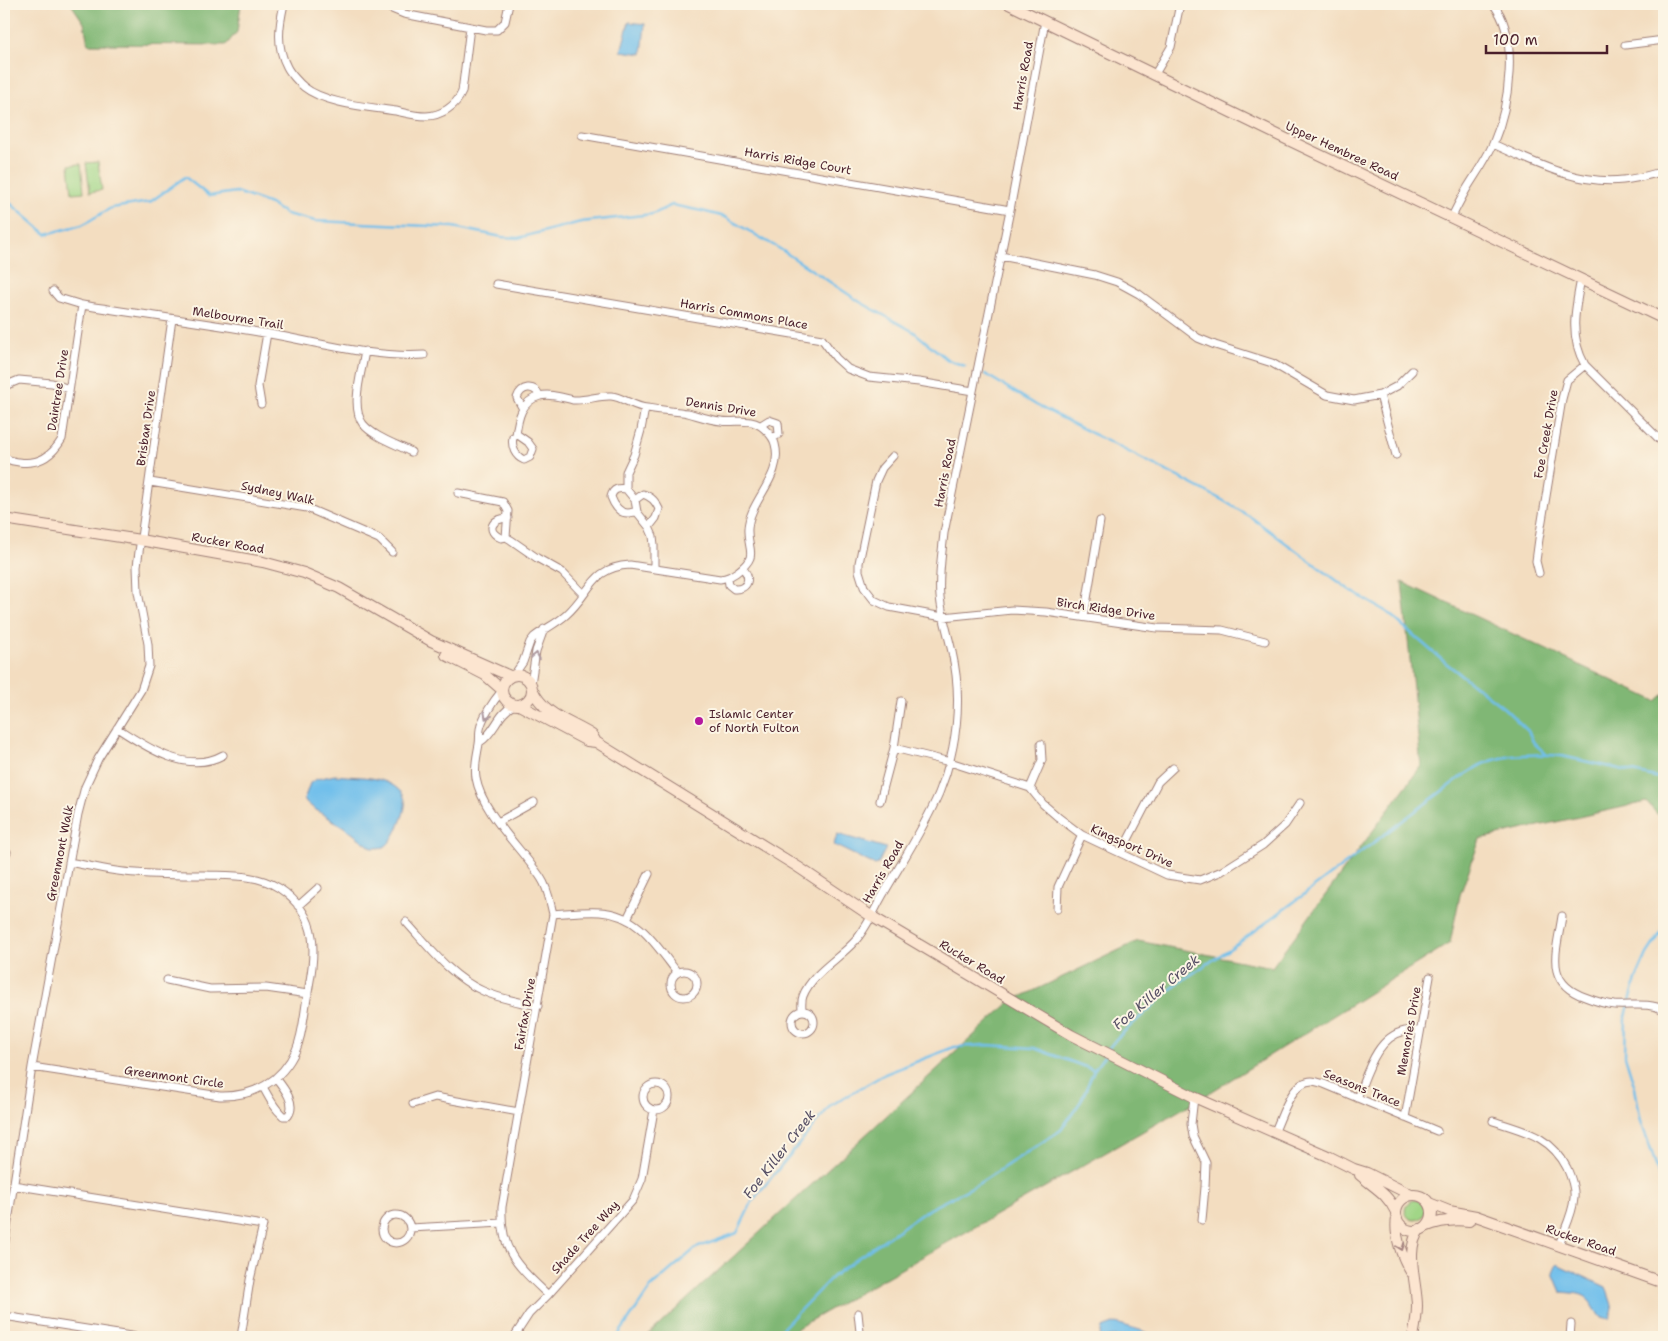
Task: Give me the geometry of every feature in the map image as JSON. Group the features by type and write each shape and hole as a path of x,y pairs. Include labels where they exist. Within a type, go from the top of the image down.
{"main road":[{"name":"Upper Hembree Road","path":"1009,4 1664,319"},
{"name":"Rucker Road","path":"4,519 140,540 263,562 304,573 339,588 430,641 512,676"},
{"name":"Rucker Road","path":"430,641 444,654 486,675 501,691"},
{"path":"512,676 522,676 531,686 531,696 528,700 516,705 506,702 501,691 504,680 512,676"},
{"name":"Rucker Road","path":"531,686 542,706 592,735 596,742"},
{"name":"Rucker Road","path":"516,705 587,741 596,742 770,850 871,916 1095,1048 1194,1097 1354,1169 1367,1173 1411,1195"},
{"name":"Rucker Road","path":"1354,1169 1390,1200 1397,1215"},
{"path":"1413,1275 1412,1249 1414,1239 1431,1218 1432,1212 1429,1203 1418,1195 1411,1195 1402,1200 1398,1205 1396,1226 1397,1238 1413,1275 1417,1292 1413,1337"},
{"name":"Rucker Road","path":"1429,1203 1449,1211 1476,1216 1490,1223 1559,1245 1664,1283"},
{"path":"1397,1215 1402,1226 1408,1230 1422,1228"},
{"name":"Rucker Road","path":"1422,1228 1436,1222 1457,1220 1490,1223"}],"street":[{"path":"284,4 279,29 280,46 288,68 304,87 321,96 346,104 426,116 450,109 459,99 462,92 470,27"},
{"path":"380,4 404,14 470,27 497,30 505,22 509,4"},
{"path":"1155,74 1171,47 1180,4"},
{"path":"1452,217 1493,144 1502,120 1510,49 1506,26 1493,4"},
{"name":"Harris Road","path":"802,1011 802,1000 806,991 821,972 856,940 871,916 938,796 950,762 957,716 957,685 952,653 943,617 940,574 944,533 1001,256 1045,21"},
{"path":"1625,45 1664,40"},
{"name":"Harris Ridge Court","path":"582,135 1010,210"},
{"path":"1493,144 1558,173 1573,176 1605,181 1621,181 1664,171"},
{"path":"1001,256 1095,274 1117,282 1139,294 1198,338 1272,363 1327,395 1354,400 1380,395 1397,386 1412,371"},
{"path":"1581,279 1575,310 1574,328 1576,346 1585,365 1664,444"},
{"name":"Harris Commons Place","path":"496,284 822,339 836,358 848,369 869,377 919,382 973,391"},
{"name":"Melbourne Trail","path":"53,291 59,298 82,305 267,333 366,351 405,356 424,355"},
{"name":"Daintree Drive","path":"4,457 9,461 29,464 44,460 55,451 62,439 82,305"},
{"name":"Brisban Drive","path":"140,540 150,482 172,319"},
{"path":"261,404 258,386 267,333"},
{"path":"366,351 356,400 358,414 363,424 374,432 411,452"},
{"name":"Foe Creek Drive","path":"1539,573 1536,561 1562,399 1567,380 1585,365"},
{"path":"8,385 19,380 52,383 69,389"},
{"name":"Dennis Drive","path":"523,409 517,400 517,395 520,391 527,388 536,389 540,396 575,400 612,396 645,408 670,410 722,421 743,421 761,426 773,438"},
{"path":"1380,395 1396,455"},
{"path":"516,435 517,422 523,409 528,402 540,396"},
{"path":"645,408 634,455 626,472 626,489 635,500 637,512 649,527 654,545 654,568"},
{"path":"512,676 527,654 530,642 544,629 568,614 598,576 607,569 630,565 720,579 728,578 748,564 751,556 751,543 748,532 749,521 770,482 776,451 773,438 779,434 778,423 769,420 761,426"},
{"name":"Birch Ridge Drive","path":"893,456 882,468 876,481 859,563 861,580 868,594 880,603 889,607 943,617 1012,610 1046,612 1157,628 1222,630 1265,641"},
{"name":"Sydney Walk","path":"150,482 307,508 379,539 392,552"},
{"path":"626,489 617,488 613,491 611,497 620,511 637,512"},
{"path":"458,493 503,502 508,511 506,537"},
{"path":"635,500 643,494 655,501 659,509 649,527"},
{"path":"508,518 496,520 493,523 492,530 497,537 506,537 562,572 583,594"},
{"path":"1084,617 1100,521"},
{"name":"Greenmont Walk","path":"4,1246 32,1067 78,814 85,788 98,759 141,690 148,666 148,644 138,592 137,566 140,540"},
{"path":"728,578 729,584 734,588 746,585 748,577 742,568"},
{"path":"531,686 536,651 544,629"},
{"name":"Fairfax Drive","path":"501,691 480,728 480,742 475,764 476,779 498,822 542,879 553,914 502,1207 502,1223 505,1242 514,1260 548,1295"},
{"path":"880,801 894,748 901,701"},
{"path":"480,742 489,737 503,713 516,705"},
{"path":"117,728 147,748 171,758 201,761 215,759 223,755"},
{"path":"894,748 950,762 1030,788 1042,760 1041,744"},
{"path":"1121,853 1158,782 1173,768"},
{"name":"Kingsport Drive","path":"1030,788 1043,804 1082,835 1167,875 1200,880 1222,872 1263,845 1285,825 1300,803"},
{"path":"498,822 534,802"},
{"path":"1057,909 1058,887 1082,835"},
{"name":"Greenmont Circle","path":"32,1067 220,1096 243,1095 263,1087 276,1078 288,1064 297,1048 314,961 314,945 309,924 298,906 278,888 252,878 134,873 69,862"},
{"path":"627,919 649,874"},
{"path":"298,906 318,888"},
{"path":"553,914 600,912 614,914 627,919 650,935 677,972"},
{"path":"1562,916 1555,962 1560,980 1565,987 1572,992 1596,1001 1615,1005 1646,1005 1664,1010"},
{"path":"406,922 447,967 468,983 498,997 538,1006"},
{"name":"Memories Drive","path":"1405,1118 1430,977"},
{"path":"167,980 210,989 266,988 308,994"},
{"path":"1357,1098 1377,1053 1388,1038 1405,1030 1420,1032"},
{"path":"263,1087 271,1103 280,1114 288,1116 292,1104 276,1078"},
{"name":"Seasons Trace","path":"1274,1133 1291,1096 1299,1086 1311,1081 1324,1084 1438,1132"},
{"path":"413,1104 434,1097 519,1112"},
{"path":"1194,1097 1191,1124 1193,1136 1206,1163 1206,1187 1202,1220"},
{"name":"Shade Tree Way","path":"514,1337 529,1314 633,1200 642,1179 654,1110"},
{"path":"1492,1121 1532,1133 1549,1143 1562,1158 1571,1176 1574,1197 1559,1245"},
{"path":"13,1185 263,1225 250,1280 241,1337"},
{"path":"410,1228 502,1223"},
{"path":"858,1313 860,1337"},
{"path":"4,1316 137,1337"},
{"path":"1570,1324 1570,1337"}],"green space":[{"path":"71,4 241,4 237,32 226,45 88,44 84,23"},
{"path":"98,162 102,190 90,192 86,163"},
{"path":"81,164 84,192 72,193 69,165"},
{"path":"1402,582 1656,701 1664,694 1664,821 1646,802 1480,839 1460,895 1450,943 1198,1100 799,1327 788,1337 646,1337 1010,1002 1138,941 1272,967 1421,766"},
{"path":"1415,1200 1422,1203 1425,1210 1422,1217 1415,1220 1408,1217 1405,1210 1408,1203"}],"water":[{"path":"629,22 645,24 642,54 621,51"},
{"path":"335,775 387,782 402,793 405,803 403,816 391,840 384,847 372,848 304,800 310,783 317,779"},
{"path":"837,834 886,848 878,864 875,865 834,845"},
{"path":"1557,1264 1606,1287 1613,1308 1610,1319 1600,1317 1585,1297 1561,1292 1553,1273"},
{"path":"1116,1323 1143,1331 1155,1337 1100,1337 1102,1328"}],"waterway":[{"path":"4,198 46,234 82,225 111,208 150,202 185,177 209,196 236,192 270,204 286,214 315,221 453,227 502,237 518,238 581,222 653,214 672,205 725,217 780,249 860,302 914,332 948,360 965,366"},
{"path":"985,374 1036,405 1188,482 1252,518 1351,591 1387,612 1442,660 1504,708 1528,731 1534,743 1546,754"},
{"name":"Foe Killer Creek","path":"1108,1049 1117,1038 1177,984 1240,942 1461,777 1482,764 1513,756 1553,755 1664,779"},
{"path":"1664,928 1647,954 1636,979 1626,1016 1625,1056 1635,1088 1641,1121 1656,1165 1664,1198 1664,1229"},
{"name":"Foe Killer Creek","path":"617,1337 651,1287 696,1248 737,1233 753,1200 831,1105 885,1074 954,1047 987,1045 1034,1048 1094,1070 1104,1056"},
{"path":"774,1337 832,1277 856,1259 929,1209 978,1184 1061,1130 1081,1101 1094,1070"}],"place":[{"name":"Islamic Center of North Fulton","path":"699,721"}]}
